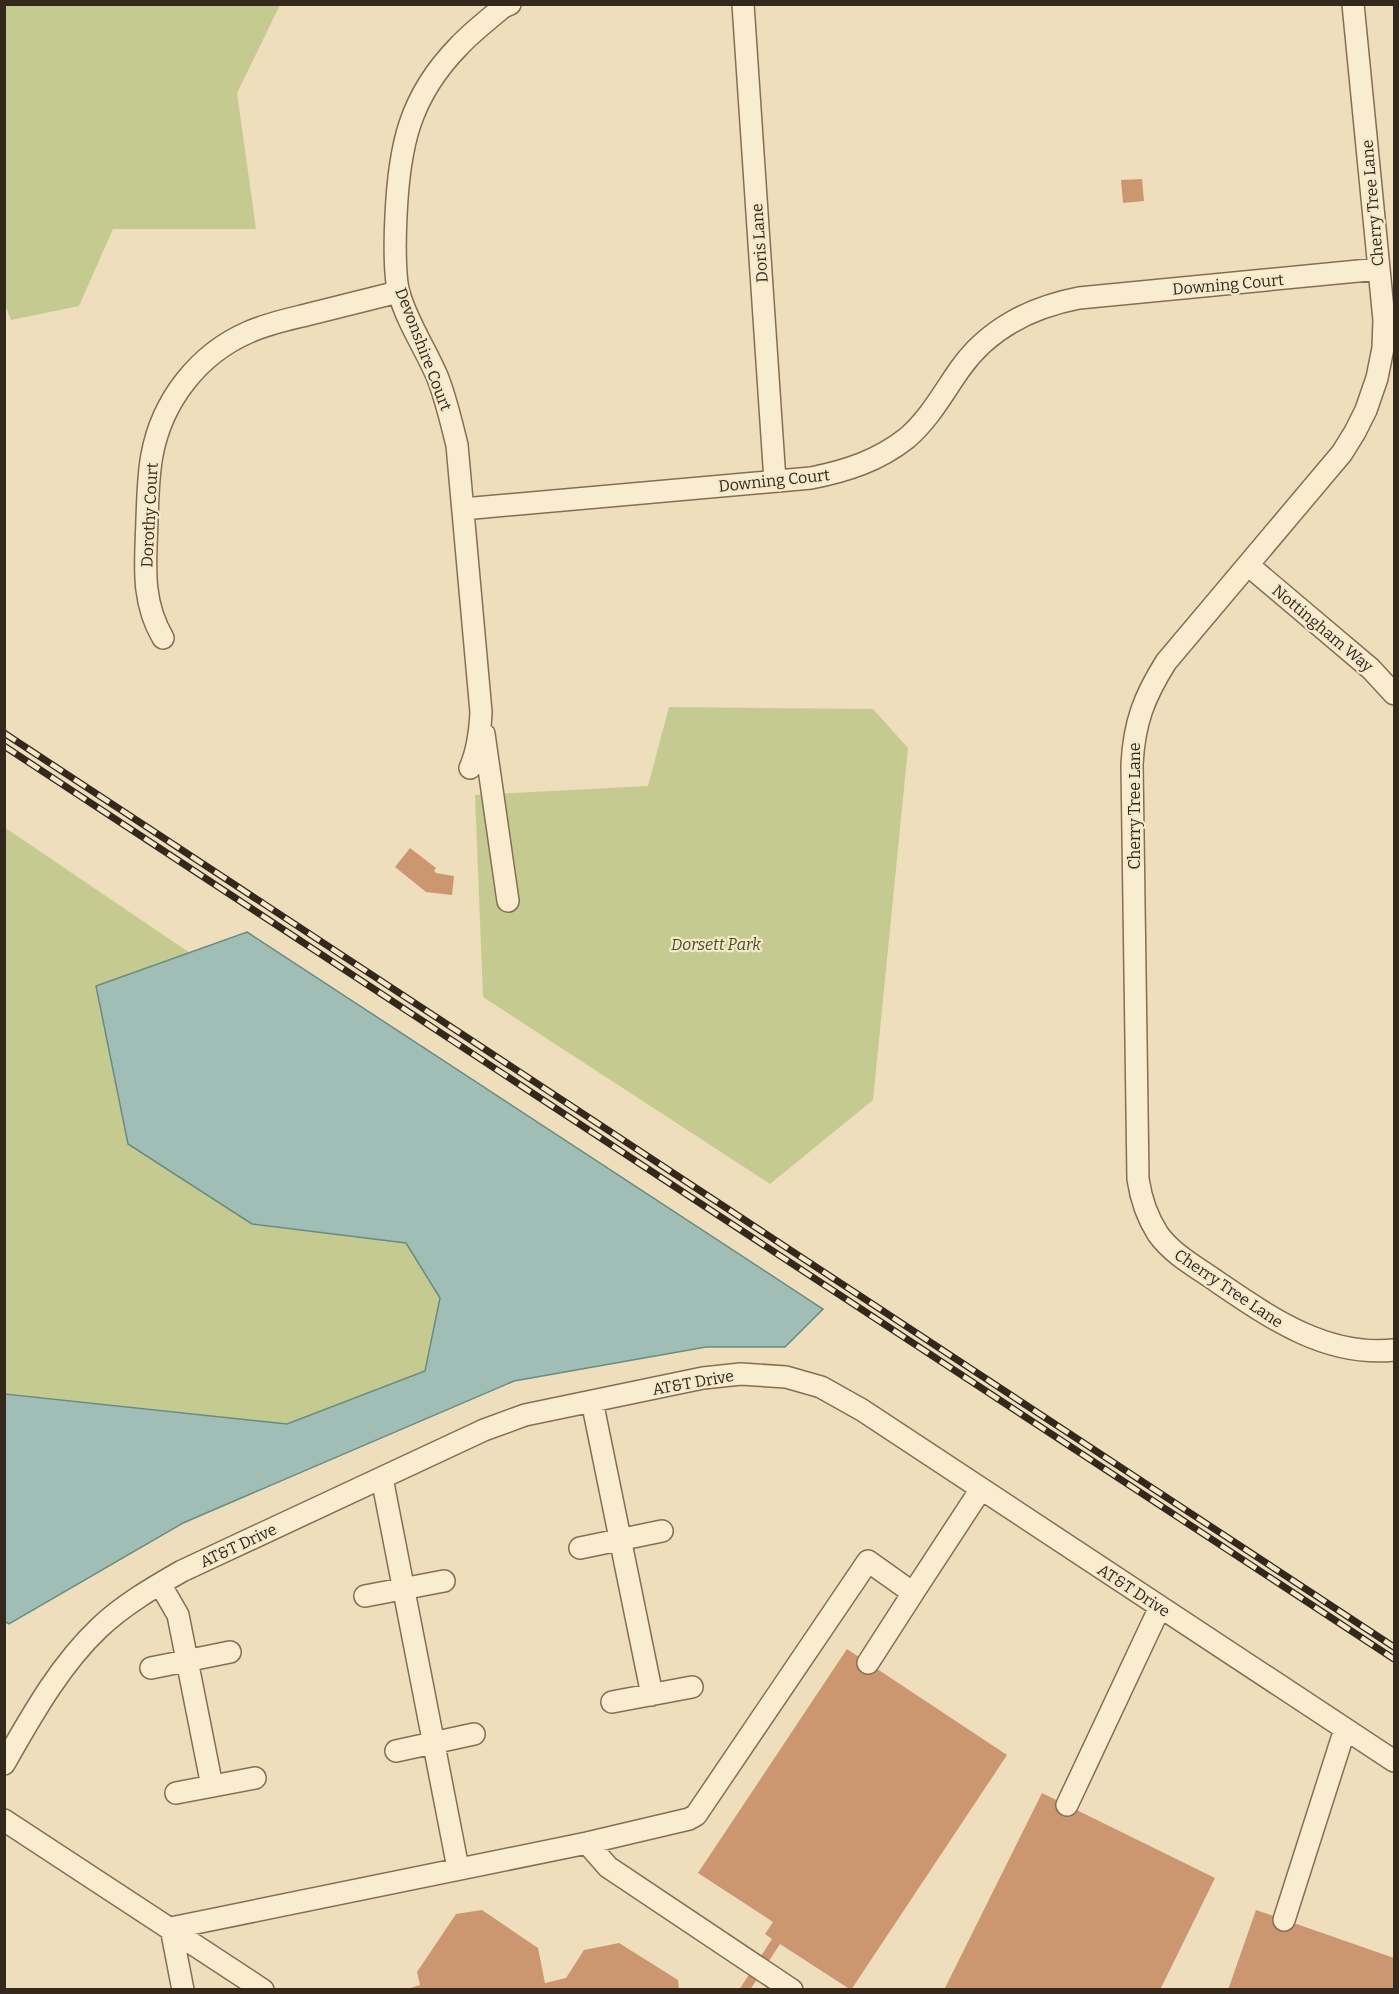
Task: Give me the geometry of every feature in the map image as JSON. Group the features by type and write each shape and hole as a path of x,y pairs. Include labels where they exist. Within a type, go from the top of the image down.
{"street":[{"name":"Doris Lane","path":"744,4 774,481"},
{"name":"Cherry Tree Lane","path":"1353,4 1384,320 1383,348 1377,378 1366,410 1342,453 1166,662 1145,698 1138,719 1133,743 1137,1167 1139,1191 1149,1220 1169,1247 1183,1258 1272,1319 1291,1329 1328,1343 1364,1350 1395,1350"},
{"name":"Devonshire Court","path":"470,768 476,754 481,712 457,446 448,406 398,292 395,235 401,153 409,123 425,90 444,62 460,44 505,5"},
{"name":"Downing Court","path":"463,509 811,478 838,473 867,463 908,436 926,419 960,368 980,345 1012,321 1046,306 1079,298 1379,269"},
{"name":"Dorothy Court","path":"163,638 151,614 146,590 148,486 159,429 178,390 209,356 249,332 398,292"},
{"name":"Nottingham Way","path":"1248,565 1371,669 1395,694"},
{"path":"481,712 508,901"},
{"name":"AT&T Drive","path":"4,1764 42,1698 99,1628 160,1584 183,1571 484,1430 525,1415 703,1378 741,1374 786,1377 821,1387 862,1410 1395,1761"},
{"path":"592,1401 652,1695"},
{"path":"382,1478 458,1868"},
{"path":"868,1663 981,1489"},
{"path":"580,1548 662,1531"},
{"path":"171,1928 587,1843 689,1819 696,1815 868,1561 914,1593"},
{"path":"364,1596 444,1581"},
{"path":"160,1584 178,1615 212,1786"},
{"path":"1067,1805 1160,1607"},
{"path":"151,1668 230,1652"},
{"path":"612,1702 692,1687"},
{"path":"1284,1920 1345,1729"},
{"path":"396,1751 474,1734"},
{"path":"176,1793 255,1778"},
{"path":"4,1820 263,1989"},
{"path":"587,1843 608,1867 792,1989"},
{"path":"171,1928 183,1989"}],"green space":[{"path":"5,4 280,5 237,93 256,229 113,229 79,306 11,320 4,302"},
{"name":"Dorsett Park","path":"669,707 873,709 908,748 873,1100 770,1184 483,997 475,795 648,786"},
{"path":"4,827 190,953 96,987 252,1224 406,1242 440,1298 425,1371 288,1424 5,1394"}],"water":[{"path":"247,932 823,1309 785,1347 706,1347 514,1381 183,1523 9,1624 4,1621 5,1394 287,1424 425,1371 440,1298 406,1243 252,1224 128,1144 96,986"}],"building":[{"path":"1142,179 1144,201 1123,203 1121,180"},
{"path":"410,848 436,868 434,871 436,873 454,876 452,895 426,892 395,867"},
{"path":"847,1649 1007,1755 851,1990 780,1944 750,1990 739,1990 772,1939 765,1934 773,1922 698,1873"},
{"path":"1042,1793 1215,1878 1160,1990 944,1990"},
{"path":"482,1910 538,1948 545,1983 566,1978 584,1950 619,1943 678,1980 679,1990 404,1990 420,1985 417,1972 456,1914"},
{"path":"1256,1910 1394,1958 1394,1990 1228,1990"}],"railway":[{"path":"4,733 1394,1647"},
{"path":"4,746 1394,1659"}]}
